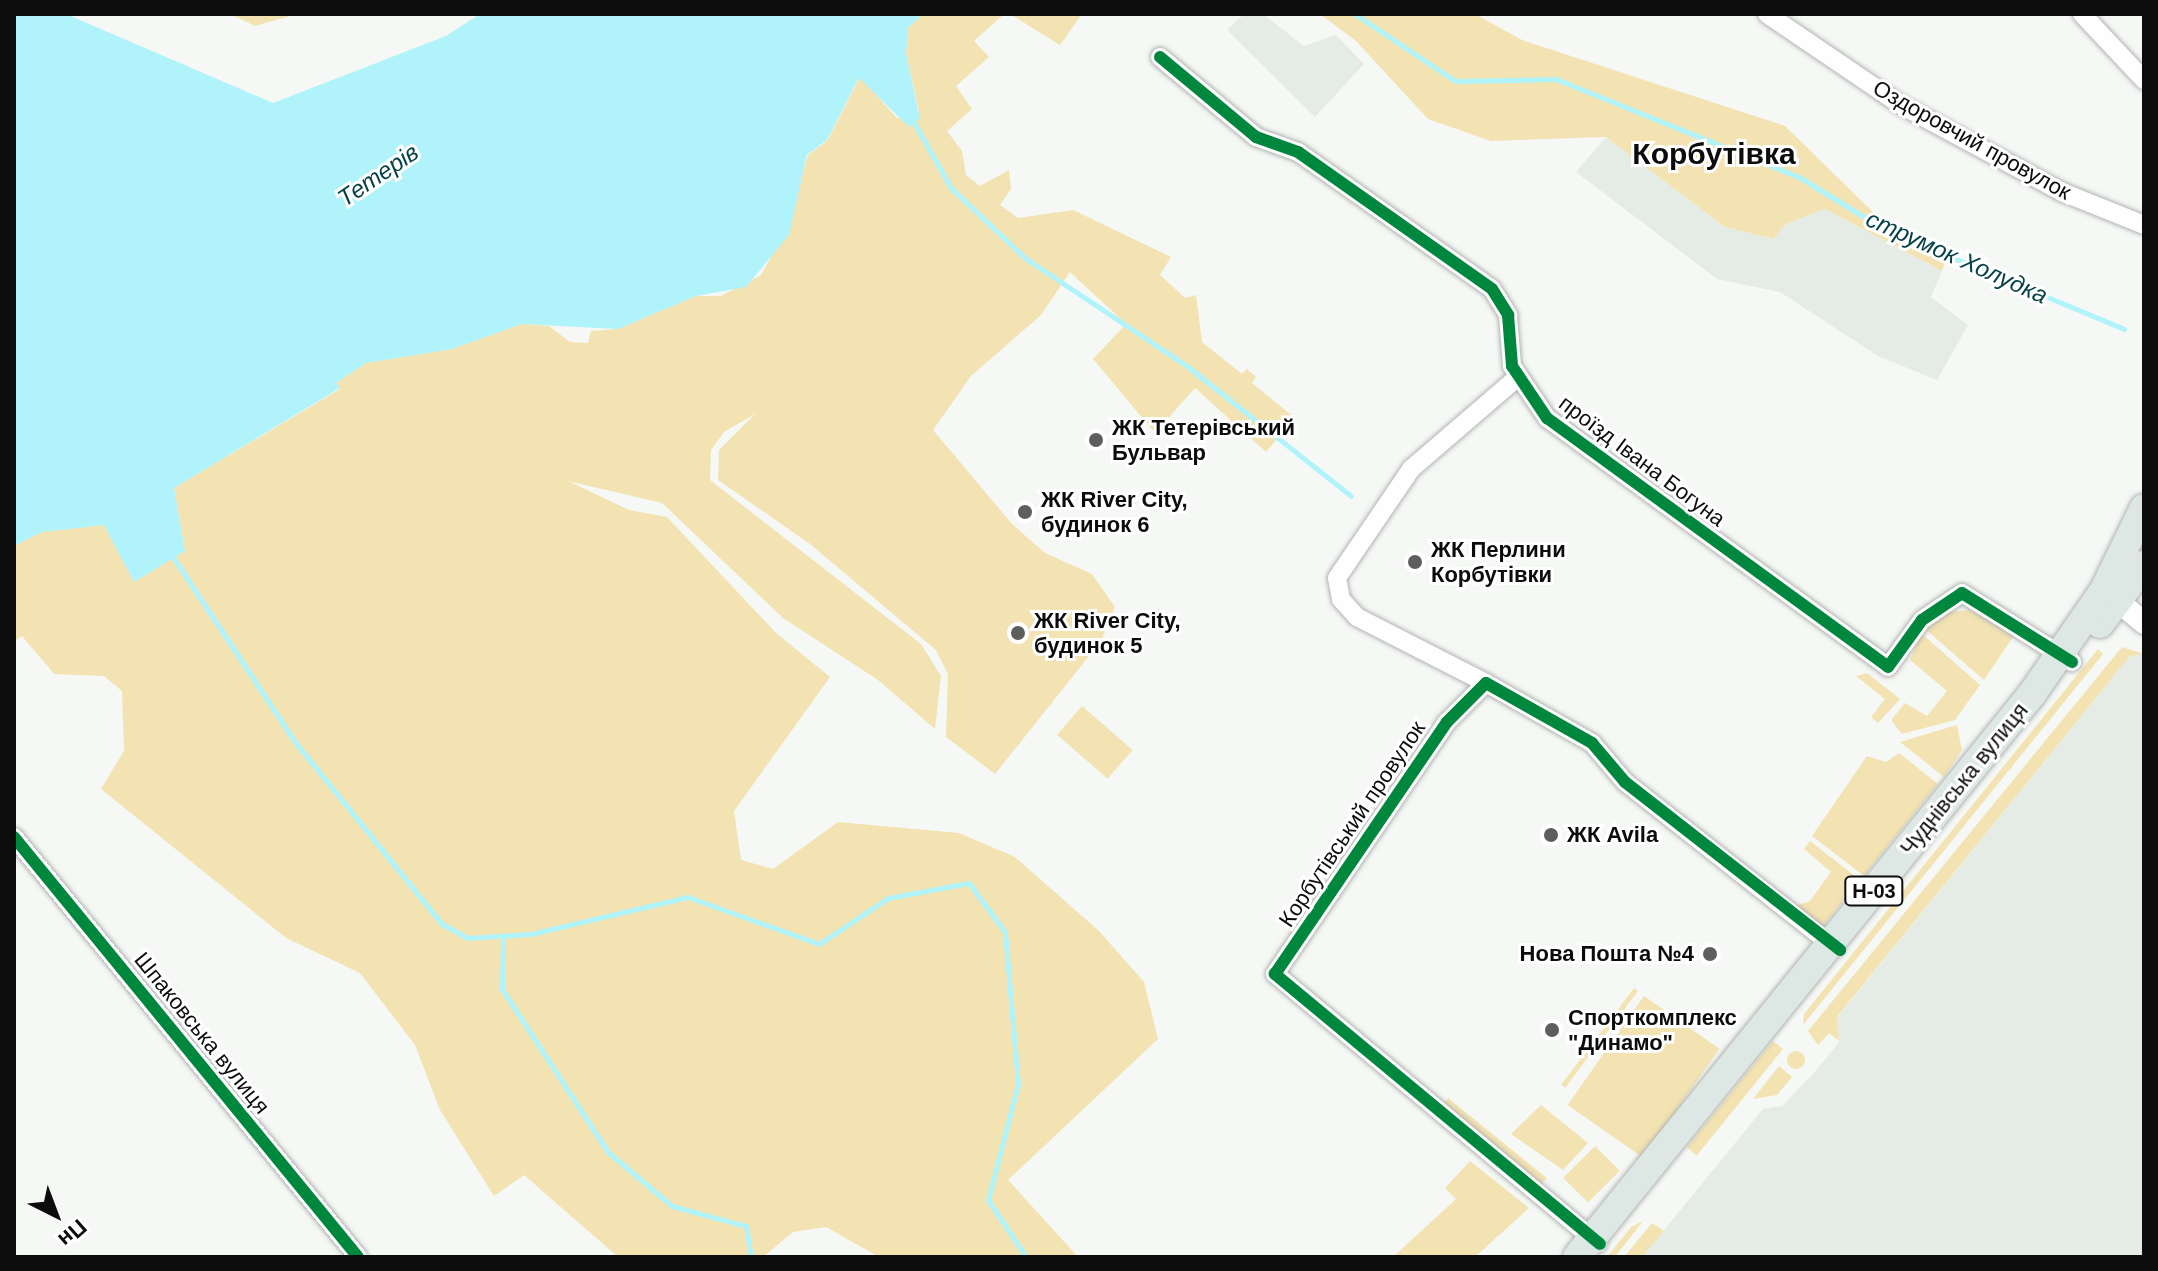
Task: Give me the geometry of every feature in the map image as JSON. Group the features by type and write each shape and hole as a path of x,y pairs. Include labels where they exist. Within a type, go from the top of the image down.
{"main road":[{"name":"Чуднівська вулиця","path":"2112,596 2144,508"},
{"name":"Чуднівська вулиця","path":"1590,1249 1836,947 2112,596 2144,565"}],"street":[{"name":"Оздоровчий провулок","path":"1767,14 1901,105 2062,192 2144,225"},
{"path":"2082,14 2144,80"},
{"name":"проїзд Івана Богуна","path":"1160,57 1256,137 1298,152 1492,289 1508,315 1518,377 1547,418 1888,667 1922,620 1962,593 2066,658"},
{"path":"1518,377 1411,469 1357,544 1337,578 1347,608 1592,743 1625,782 1836,947"},
{"path":"2112,596 2144,623"},
{"name":"Корбутівський провулок","path":"1486,683 1380,812 1275,974 1590,1249"},
{"name":"Шпаковська вулиця","path":"14,837 358,1257"}],"shaded area":[{"path":"230,14 297,14 255,26"},
{"path":"923,14 1003,15 974,41 989,57 956,86 972,109 947,131 962,151 966,175 980,186 1009,170 1011,189 1000,205 1018,218 1073,210 1171,257 1160,275 1185,298 1196,295 1202,342 1242,374 1247,369 1256,377 1252,383 1295,418 1266,452 1195,388 1155,433 1093,359 1126,324 1070,272 1041,315 971,376 933,430 1012,524 1045,553 1092,574 1115,607 1101,641 995,774 946,737 948,674 936,650 810,544 718,480 719,450 755,414 724,432 711,450 710,480 921,644 941,676 935,729 878,680 783,618 662,503 568,481 629,510 667,517 776,633 830,677 734,811 741,860 773,869 838,822 959,833 1015,857 1099,931 1144,982 1158,1039 1008,1180 1078,1257 879,1257 826,1227 793,1232 763,1257 618,1257 524,1175 494,1196 440,1110 415,1045 360,973 286,938 101,789 124,751 122,691 104,676 54,674 22,636 14,641 14,546 42,532 104,525 134,582 185,551 174,488 340,389 336,383 366,363 452,349 522,324 549,326 570,342 588,343 591,331 618,329 696,296 721,296 761,275 788,226 808,155 827,141 860,77 897,118 919,112 906,54 908,27"},
{"path":"1010,14 1082,14 1060,45"},
{"path":"1244,14 1263,14 1304,46 1336,35 1364,64 1315,117 1227,30"},
{"path":"1320,14 1475,14 1522,40 1785,126 1878,217 1949,251 1942,271 1825,209 1786,224 1773,239 1725,227 1606,137 1491,141 1428,119 1356,41"},
{"path":"1606,137 1725,227 1773,239 1786,224 1825,209 1942,271 1931,297 1968,325 1937,380 1878,356 1780,292 1717,279 1576,172"},
{"path":"1969,610 2015,634 1984,680 1925,629 1947,612"},
{"path":"1921,633 1980,685 1955,720 1902,734 1891,720 1905,703 1927,716 1947,691 1910,660"},
{"path":"2122,647 2144,654 2130,656 1837,1017 1839,1041 1829,1033 1818,1045 1808,1031"},
{"path":"2098,649 2103,654 1803,1025 1804,1014"},
{"path":"2144,654 2144,1257 1642,1257 1763,1109 1782,1106 1814,1073 1839,1042 1837,1018 2130,656"},
{"path":"1867,673 1900,699 1878,723 1871,717 1885,699 1856,676"},
{"path":"1082,706 1133,750 1108,779 1057,735"},
{"path":"1957,725 1962,750 1944,777 1900,742"},
{"path":"1899,753 1938,784 1864,876 1812,836 1867,756 1886,762"},
{"path":"1810,841 1860,880 1822,928 1795,906 1810,901 1831,872 1804,849"},
{"path":"1814,942 1814,946 1640,1162 1637,1159"},
{"path":"1634,988 1638,991 1565,1088 1561,1085"},
{"path":"1644,996 1719,1049 1643,1158 1568,1105"},
{"path":"1773,1041 1783,1049 1697,1155 1687,1147"},
{"path":"1792,1051 1800,1051 1805,1060 1803,1067 1792,1069 1787,1064 1787,1056"},
{"path":"1779,1066 1792,1077 1777,1095 1753,1099"},
{"path":"1448,1098 1547,1178 1540,1186 1441,1107"},
{"path":"1541,1105 1588,1143 1563,1170 1511,1134"},
{"path":"1595,1146 1620,1171 1588,1203 1563,1178"},
{"path":"1470,1161 1529,1208 1475,1257 1393,1257 1456,1199 1445,1188"},
{"path":"1643,1221 1615,1257 1607,1257 1631,1227"},
{"path":"1652,1223 1664,1231 1642,1257 1624,1257"}],"water":[{"name":"Тетерів","path":"14,14 66,14 273,103 446,36 480,14 923,14 908,28 906,54 920,119 909,127 859,78 827,140 807,155 789,235 746,287 696,296 618,329 522,324 452,349 366,363 336,383 340,388 174,488 185,551 134,582 104,525 42,532 14,546"}],"waterway":[{"name":"струмок Холудка","path":"1355,14 1455,81 1556,79 1799,177 1884,229 2124,329"},
{"path":"913,121 951,188 1025,258 1187,366 1351,496"},
{"path":"173,557 295,742 442,924 467,938 531,934 688,897 819,944 888,898 969,883 1005,932 1018,1084 988,1200 1026,1257"},
{"path":"503,936 502,989 608,1152 672,1206 746,1226 751,1257"}],"cycle path":[{"path":"1160,57 1256,137 1298,152 1492,289 1508,315 1512,366 1547,418 1888,667 1922,620 1962,593 2072,662"},
{"path":"1600,1244 1275,974 1447,722 1486,683 1592,743 1625,782 1840,950"},
{"path":"14,837 358,1257"}],"place":[{"name":"ЖК Тетерівський Бульвар","path":"1096,440"},
{"name":"ЖК River City, будинок 6","path":"1025,512"},
{"name":"ЖК Перлини Корбутівки","path":"1415,562"},
{"name":"ЖК River City, будинок 5","path":"1018,633"},
{"name":"ЖК Avila","path":"1551,835"},
{"name":"Нова Пошта №4","path":"1710,954"},
{"name":"Спорткомплекс \"Динамо\"","path":"1552,1030"}],"district":[{"name":"Корбутівка","path":"1714,154"}]}
